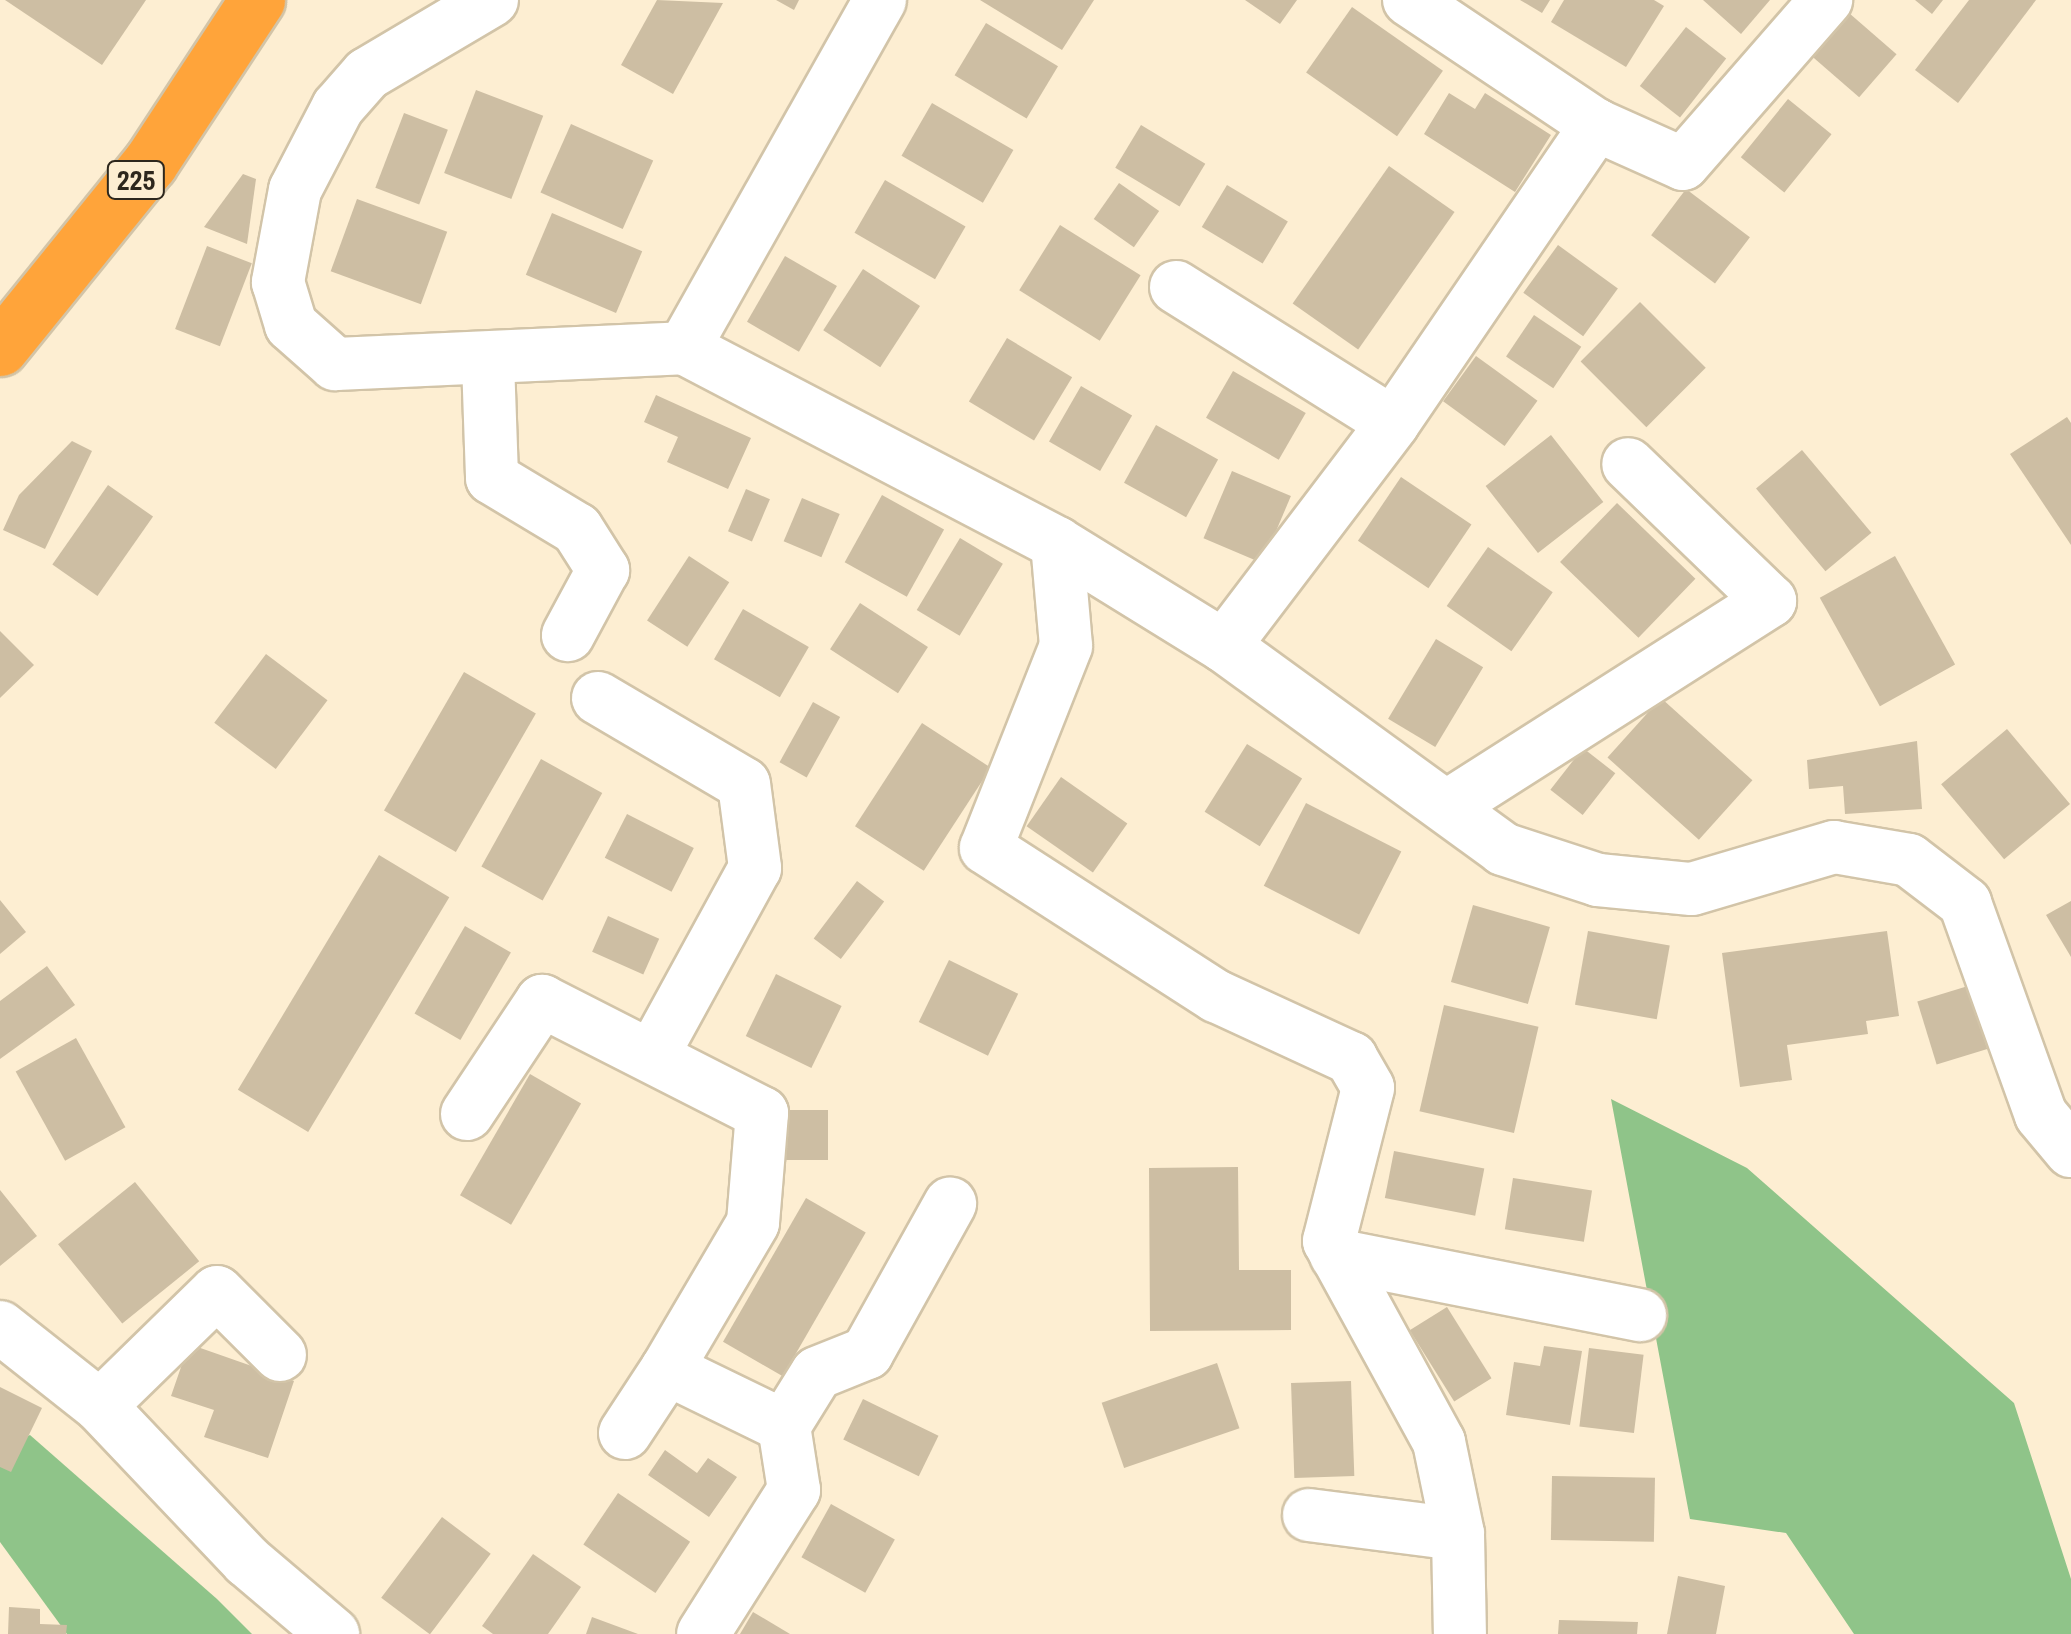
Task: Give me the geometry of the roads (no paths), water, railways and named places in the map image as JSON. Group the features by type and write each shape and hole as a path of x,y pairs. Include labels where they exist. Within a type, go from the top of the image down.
{"highway":[{"name":"225","path":"0,348 150,163 257,0"}],"street":[{"path":"492,0 368,74 338,107 295,190 278,282 291,325 335,364 488,362 684,348 1057,543 1224,646 1503,848 1598,880 1692,890 1834,847 1909,860 1943,878 1972,919 2041,1116 2071,1151"},
{"path":"684,348 880,0"},
{"path":"1408,0 1596,125 1684,164 1826,0"},
{"path":"1224,646 1394,423 1596,125"},
{"path":"1176,287 1394,423"},
{"path":"488,362 492,478 577,529 602,570 568,635"},
{"path":"1448,806 1770,600 1628,464"},
{"path":"1057,543 1066,646 986,848 1216,996 1351,1058 1368,1088 1329,1241 1440,1442 1458,1534 1460,1634"},
{"path":"598,698 744,784 754,868 652,1056"},
{"path":"467,1114 542,1000 762,1112 752,1223 625,1434"},
{"path":"703,1634 794,1490 784,1426 818,1373 867,1353 950,1204"},
{"path":"1336,1256 1640,1315"},
{"path":"100,1406 217,1292 280,1355"},
{"path":"0,1327 100,1406 248,1561 333,1634"},
{"path":"666,1369 784,1426"},
{"path":"1309,1515 1458,1534"}]}
